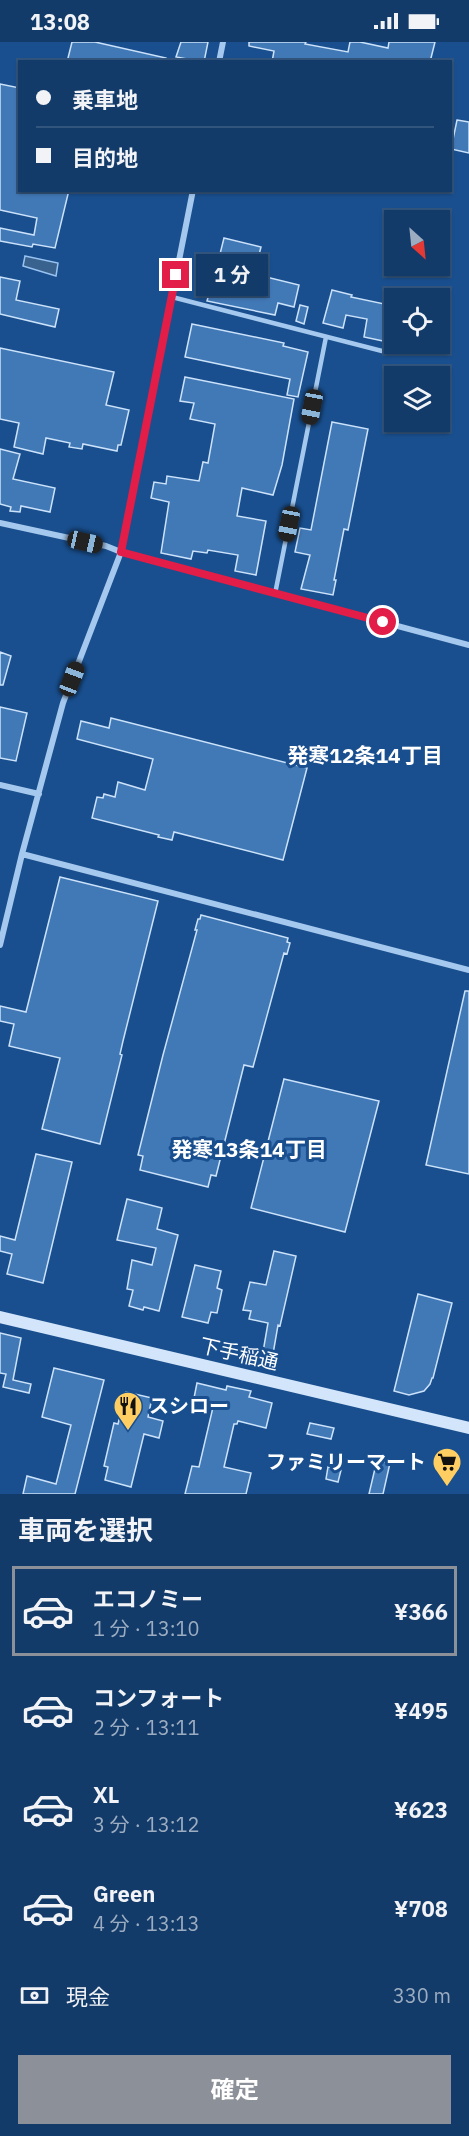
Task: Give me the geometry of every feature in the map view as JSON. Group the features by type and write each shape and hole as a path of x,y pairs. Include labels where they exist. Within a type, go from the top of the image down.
{"main road":[{"name":"下手稲通","path":"0,1317 469,1428"}],"street":[{"path":"219,60 223,42"},
{"path":"0,945 64,700 121,552 193,192"},
{"path":"0,522 106,546 121,552 469,645"},
{"path":"0,785 39,794"},
{"path":"22,854 469,970"}],"lane":[{"path":"172,297 382,351"},
{"path":"275,594 326,337"}],"water":[{"path":"25,256 58,263 56,276 23,266"}],"building":[{"path":"72,42 95,42 166,58 166,60 68,60"},
{"path":"181,42 208,42 204,60 176,57"},
{"path":"249,42 306,42 305,44 348,52 350,42 388,48 389,42 435,42 430,60 272,60 274,51 249,46"},
{"path":"0,84 18,88 18,192 69,192 55,248 33,244 32,247 0,241 0,228 34,235 37,218 0,210"},
{"path":"457,120 469,122 469,153 452,149"},
{"path":"224,238 261,247 254,274 299,285 294,307 278,303 275,315 207,301 209,294 201,292 206,272 209,273 211,264 217,266"},
{"path":"0,277 20,281 16,300 59,309 55,327 0,314"},
{"path":"332,290 352,295 351,297 384,304 384,341 364,337 367,319 346,315 343,328 323,323"},
{"path":"300,305 308,307 304,324 296,321"},
{"path":"192,324 284,343 283,346 308,352 298,397 287,395 290,379 185,357"},
{"path":"0,348 114,372 106,405 129,410 121,445 118,445 117,451 83,444 82,449 69,447 70,443 46,438 43,454 14,447 19,423 0,419"},
{"path":"185,377 294,399 282,465 273,495 242,488 237,516 266,521 256,575 235,571 238,555 208,550 207,553 193,551 191,559 161,553 169,502 151,498 154,482 166,484 167,476 199,481 203,462 208,463 215,424 190,419 194,403 180,401"},
{"path":"332,422 368,429 348,530 344,529 333,595 301,589 310,555 295,552 300,528 311,530"},
{"path":"0,449 20,454 13,479 55,488 50,512 21,506 20,512 10,511 11,507 0,504"},
{"path":"0,652 11,656 3,685 0,685"},
{"path":"0,707 27,713 16,761 0,758"},
{"path":"111,718 307,768 283,860 174,832 172,840 158,837 159,835 92,818 97,797 103,798 104,794 115,797 118,782 145,790 153,759 77,739 81,721 109,728"},
{"path":"60,877 158,901 100,1144 42,1129 60,1058 9,1046 14,1024 0,1021 0,1006 26,1012"},
{"path":"201,915 288,938 287,942 290,943 287,954 284,953 253,1067 244,1065 216,1176 211,1175 208,1187 140,1170 143,1156 138,1155 197,930 195,930"},
{"path":"465,991 469,991 469,1174 426,1165"},
{"path":"284,1079 379,1101 345,1232 251,1208"},
{"path":"36,1154 72,1162 43,1283 7,1274 12,1254 0,1251 0,1236 15,1240"},
{"path":"127,1199 162,1208 157,1229 178,1235 159,1311 129,1306 133,1290 127,1289 132,1260 152,1265 156,1248 117,1240"},
{"path":"274,1251 296,1256 273,1354 263,1352 268,1323 249,1319 251,1311 243,1310 250,1282 266,1285"},
{"path":"195,1265 221,1271 217,1288 222,1290 217,1313 211,1312 208,1323 182,1317"},
{"path":"418,1294 452,1303 433,1378 424,1391 409,1395 394,1391"},
{"path":"0,1333 21,1338 13,1380 31,1384 29,1393 3,1387 6,1374 0,1373"},
{"path":"54,1368 104,1380 75,1494 23,1494 27,1476 56,1484 71,1425 42,1417"},
{"path":"197,1383 226,1390 227,1386 251,1391 249,1397 272,1403 266,1428 238,1421 234,1424 224,1467 251,1473 246,1494 185,1494 192,1466 199,1467 214,1403 194,1398"},
{"name":"スシロー","path":"126,1392 152,1398 148,1417 163,1421 159,1438 144,1434 131,1487 105,1480 108,1467 104,1466 114,1423 118,1424"},
{"path":"310,1423 334,1428 331,1439 307,1434"},
{"path":"377,1460 390,1463 383,1494 369,1494"},
{"path":"328,1467 341,1470 338,1482 326,1479"}],"place":[{"name":"スシロー","path":"128,1432"},
{"name":"ファミリーマート","path":"447,1488"}],"district":[{"name":"発寒12条14丁目","path":"365,756"},
{"name":"発寒13条14丁目","path":"249,1150"}],"route":[{"path":"176,275 121,552 383,622"}]}
